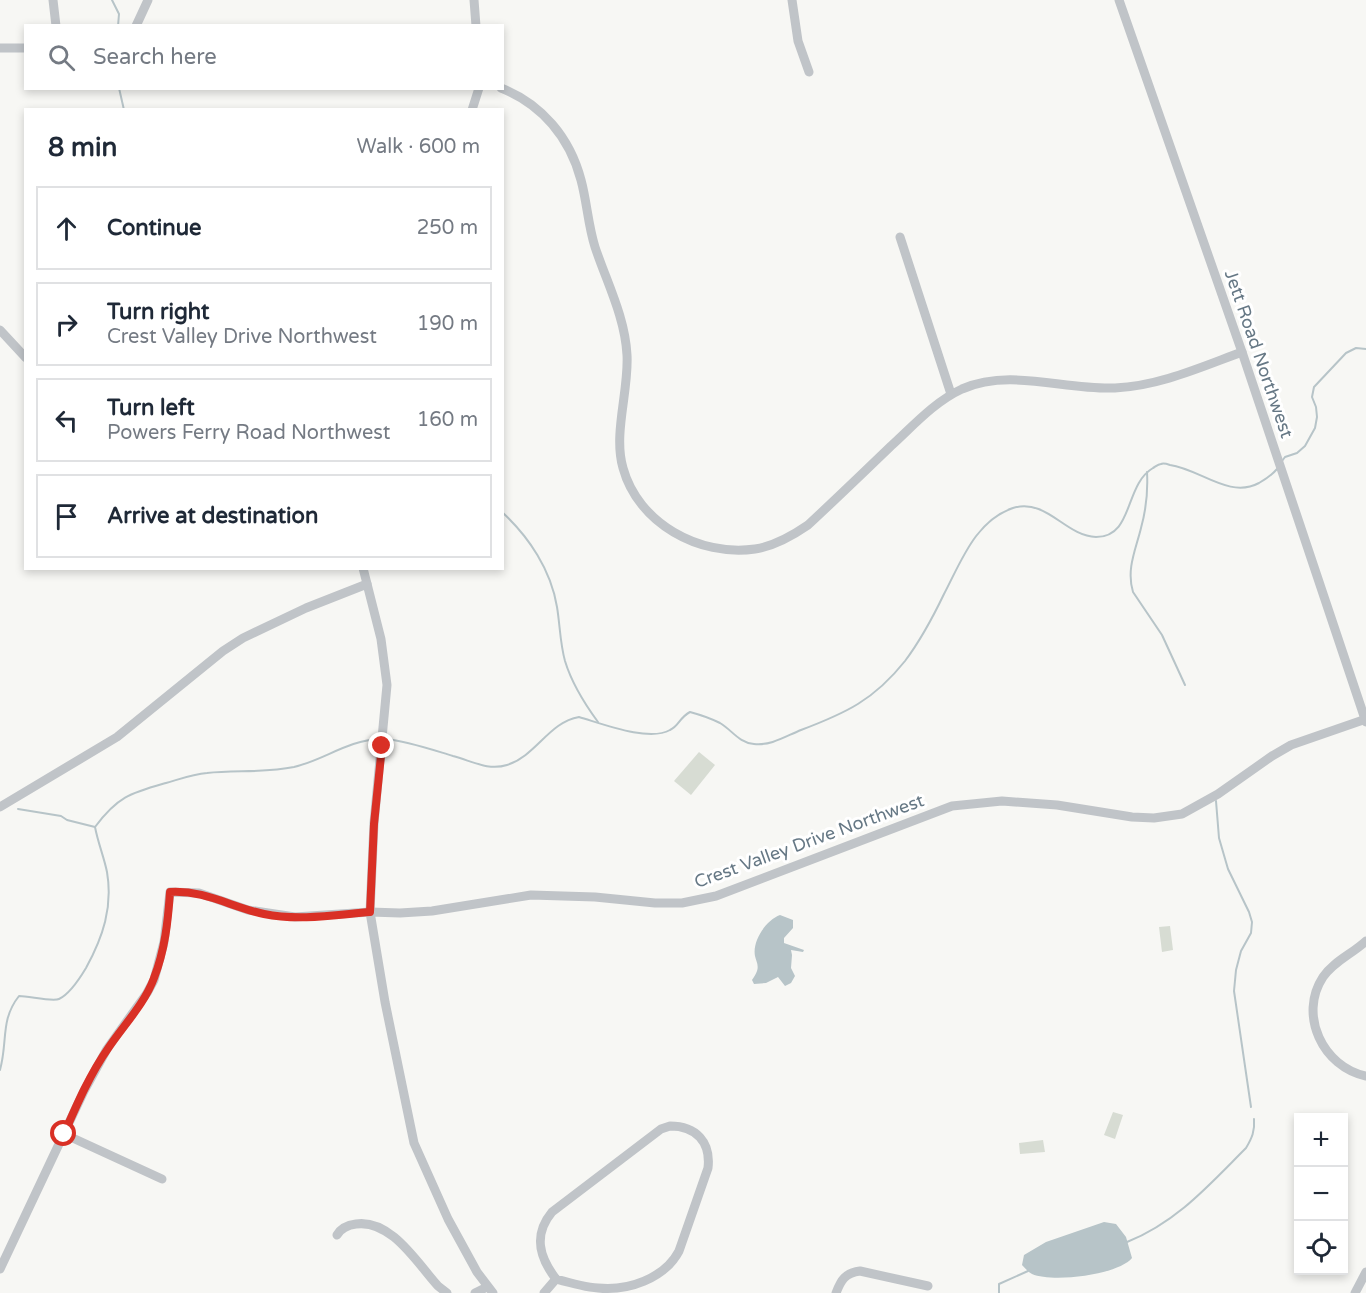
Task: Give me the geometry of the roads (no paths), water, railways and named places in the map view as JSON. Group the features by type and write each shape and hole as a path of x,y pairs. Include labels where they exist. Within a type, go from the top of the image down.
{"street":[{"path":"53,0 56,24"},
{"path":"137,24 148,0"},
{"path":"474,0 476,24"},
{"path":"792,0 795,27 809,72"},
{"name":"Jett Road Northwest","path":"1119,0 1242,352 1366,720"},
{"path":"0,48 24,48"},
{"path":"473,108 478,90"},
{"path":"504,90 522,99 548,119 567,144 582,181 594,244 619,311 626,339 628,375 620,435 622,466 627,483 636,500 649,514 664,526 694,542 727,549 755,549 783,541 808,525 927,412 951,394 977,384 1005,379 1095,388 1136,386 1172,378 1242,352"},
{"path":"900,237 951,394"},
{"path":"0,330 24,356"},
{"path":"364,570 381,639 387,685 374,824 370,912 385,1002 414,1143 448,1219 490,1290 475,1293"},
{"path":"0,807 117,737 243,638 367,584"},
{"name":"Crest Valley Drive Northwest","path":"64,1134 107,1049 154,980 164,942 170,892 199,893 248,910 280,916 310,918 370,912 432,911 531,895 596,897 655,903 698,901 952,806 1002,801 1036,802 1132,817 1173,816 1190,810 1215,796 1291,745 1366,720"},
{"path":"1366,941 1336,963 1323,977 1317,989 1313,1008 1315,1027 1328,1053 1346,1069 1366,1076"},
{"path":"681,1126 691,1129 700,1136 708,1150 708,1168 679,1251 669,1267 649,1279 616,1288 595,1288 556,1279 544,1261 539,1245 542,1227 552,1212 660,1129 681,1126"},
{"path":"0,1269 64,1134 162,1179"},
{"path":"337,1235 342,1229 355,1224 366,1223 386,1230 447,1293"},
{"path":"836,1293 845,1276 860,1271 928,1286"},
{"path":"1355,1293 1366,1272"},
{"path":"544,1293 556,1279"}],"waterway":[{"path":"112,0 119,14 118,24"},
{"path":"119,90 124,108"},
{"path":"1282,461 1305,446 1315,428 1317,417 1312,397 1314,387 1346,353 1356,348 1366,349"},
{"path":"386,739 420,746 480,765 500,767 517,761 568,720 579,717 626,731 650,734 670,730 690,712 720,723 740,739 749,743 772,742 846,711 882,686 905,661 921,637 963,556 979,532 1000,514 1013,508 1025,506 1036,508 1075,531 1096,537 1108,535 1117,529 1137,486 1144,476 1159,464 1181,468 1214,482 1237,488 1259,483 1277,469"},
{"path":"1147,472 1147,493 1143,521 1132,559 1131,584 1133,592 1162,635 1185,685"},
{"path":"504,514 530,543 550,580 557,607 565,661 579,693 598,722"},
{"path":"0,1070 9,1014 19,996 51,1000 63,997 81,976 97,945 105,922 109,885 95,827 111,808 134,793 192,776 294,767 347,746 380,739"},
{"path":"1216,801 1219,838 1228,869 1252,922 1251,933 1241,951 1236,970 1234,991 1251,1107"},
{"path":"18,809 61,816 67,820 95,827"},
{"path":"1127,1242 1161,1224 1205,1189 1246,1148 1253,1134 1254,1119"},
{"path":"999,1293 999,1284 1028,1271"}]}
